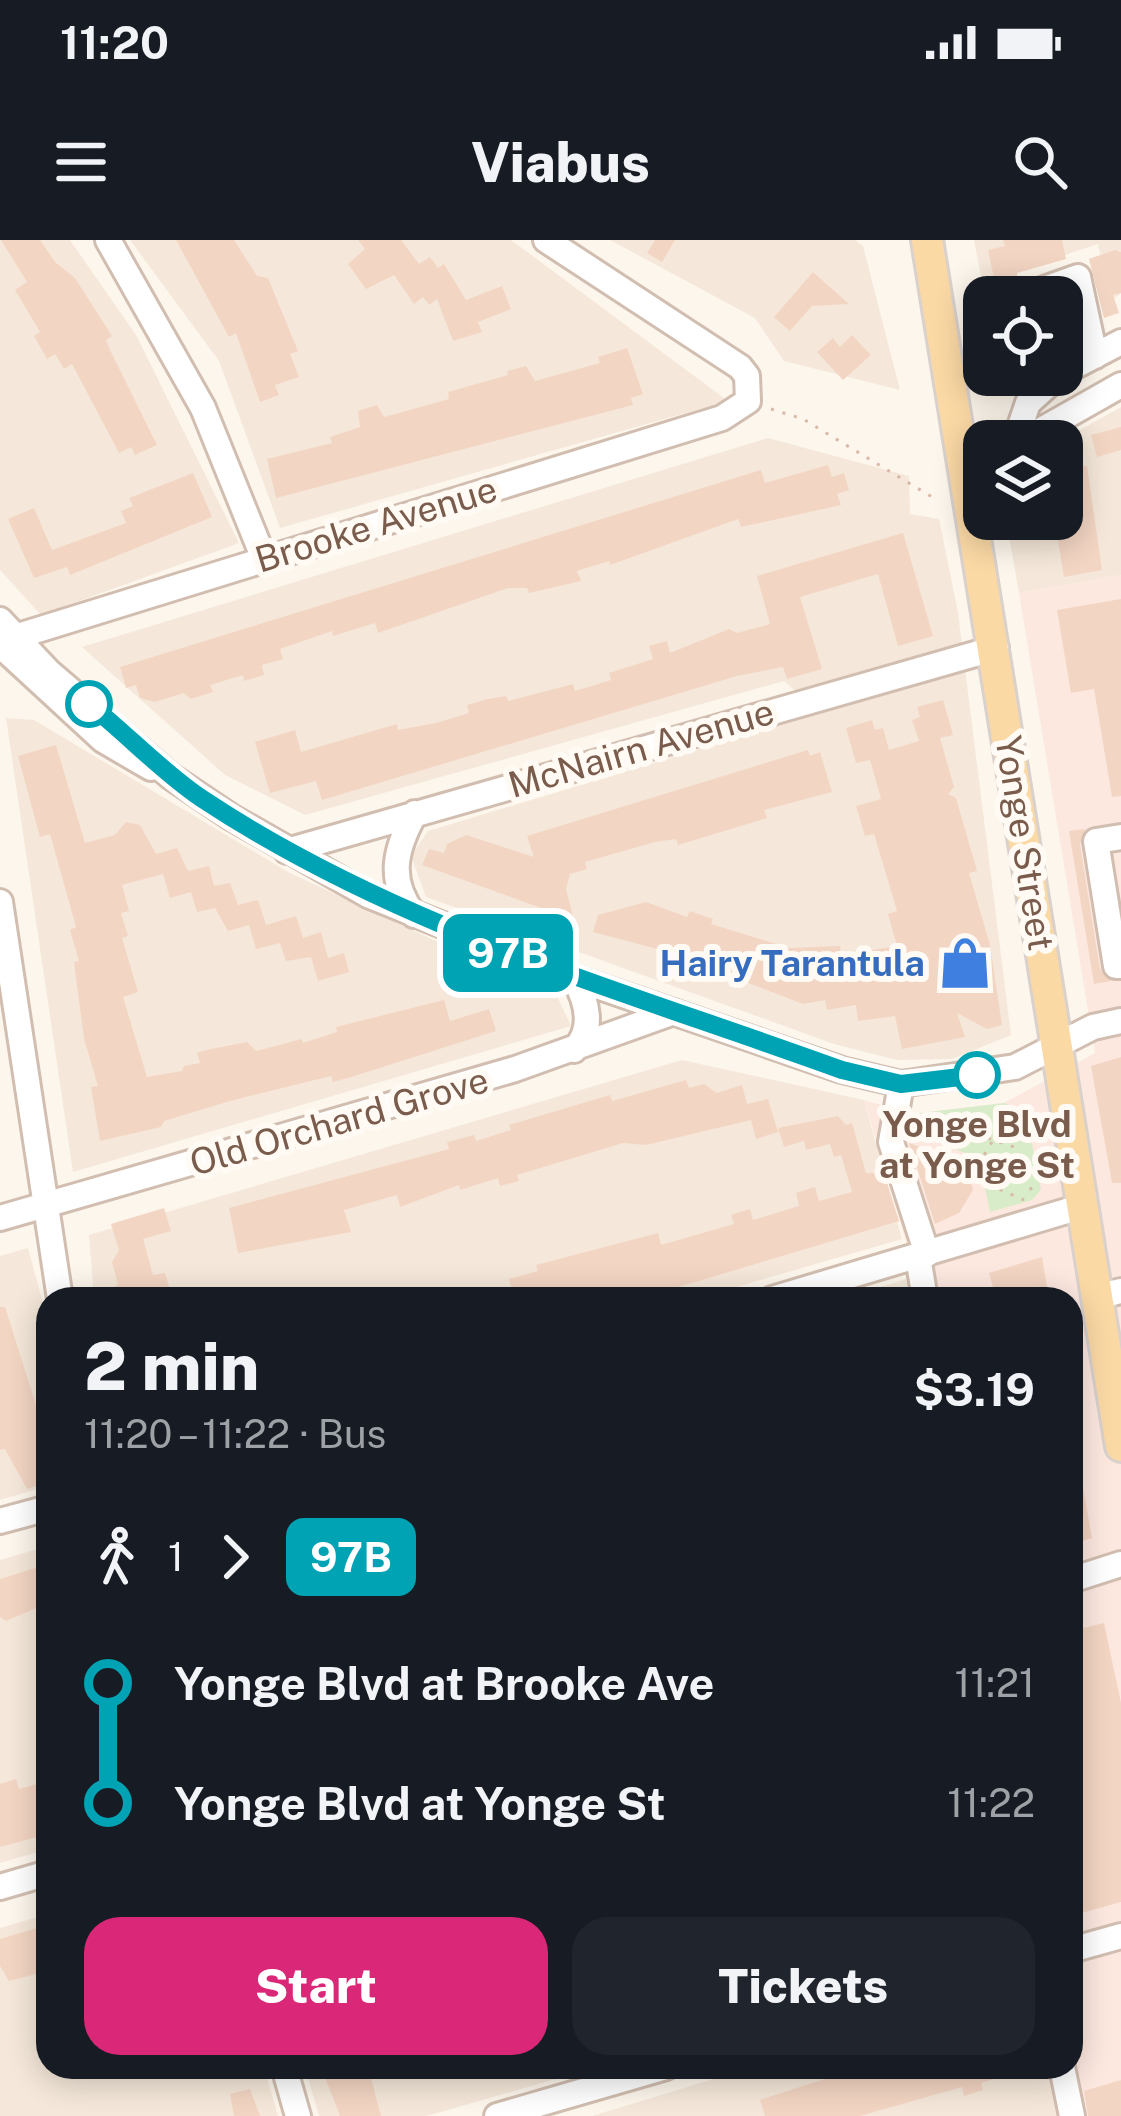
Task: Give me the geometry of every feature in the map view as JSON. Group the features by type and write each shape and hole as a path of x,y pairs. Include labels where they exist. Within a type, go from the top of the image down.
{"main road":[{"name":"Yonge Street","path":"927,240 962,483 996,648 1080,1207 1108,1294 1121,1446"}],"street":[{"path":"108,240 193,388 264,559"},
{"path":"546,240 731,360 747,376 748,401"},
{"path":"1083,300 1095,356"},
{"path":"1083,362 1121,341"},
{"path":"1057,420 1121,385"},
{"name":"Brooke Avenue","path":"3,639 722,418 748,401"},
{"path":"0,662 3,639"},
{"path":"3,639 170,776 287,851 416,917 574,978 842,1070 904,1097 1000,1070 1056,1049 1094,1027 1121,1021"},
{"name":"McNairn Avenue","path":"287,851 996,648"},
{"path":"415,813 398,843 395,870 404,902 416,917"},
{"path":"1121,837 1096,841 1116,966 1121,966"},
{"path":"0,902 58,1287"},
{"path":"574,978 585,1002 587,1029 574,1050"},
{"name":"Old Orchard Grove","path":"0,1218 574,1050 674,1012"},
{"path":"904,1097 891,1142 922,1256 924,1287"},
{"path":"814,1287 1080,1207"},
{"path":"0,1522 36,1512"},
{"path":"1083,1576 1121,1564"},
{"path":"0,1887 36,1876"},
{"path":"1083,1947 1121,1936"},
{"path":"287,2079 298,2116"},
{"path":"497,2116 625,2079"},
{"path":"1064,2079 1072,2116"}],"path":[{"path":"748,401 962,483"},
{"path":"904,1097 992,1142 1017,1148 1038,1200 1025,1201 971,1177 992,1142"},
{"path":"1003,1142 1018,1108"}],"shaded area":[{"path":"0,240 70,240 136,335 239,543 41,615 0,570"},
{"path":"130,240 511,240 728,401 280,528 219,361"},
{"path":"610,240 855,240 863,246 900,390 784,361 755,318"},
{"path":"974,240 1121,240 1121,293 1110,302 1098,244 1013,276 981,276"},
{"path":"1121,407 1121,575 1019,593 1010,540 1083,540 1083,428"},
{"path":"768,438 909,476 910,514 939,519 958,613 1011,1035 952,1059 897,1060 834,1044 426,897 411,856 428,831 820,713 784,681 305,815 225,775 82,647"},
{"path":"1121,575 1121,2116 1071,2116 1071,2079 1083,2079 1083,1287 919,1287 864,1100 912,1114 1004,1103 1095,1053 1019,593"},
{"path":"6,718 34,720 290,873 558,998 571,1026 73,1172"},
{"path":"682,1060 864,1100 902,1239 736,1287 93,1287 89,1235"},
{"path":"28,1248 39,1287 36,1490 0,1500 0,1256"},
{"path":"919,1275 921,1287 881,1287"},
{"path":"36,1550 36,1852 0,1863 0,1560"},
{"path":"36,1918 36,2079 267,2079 278,2116 0,2116 0,1928"},
{"path":"308,2079 555,2079 427,2116 319,2116"},
{"path":"714,2079 1064,2079 1071,2116 592,2116"}],"green space":[{"path":"1004,1103 1026,1113 1041,1190 1032,1200 990,1212 979,1159 920,1134 912,1114"}],"building":[{"path":"1,240 40,240 55,262 75,278 112,336 106,340 110,350 157,445 135,455 131,447 119,453 72,364 64,369 55,354 47,359 34,336 40,332 15,290 27,282"},
{"path":"176,240 234,240 257,276 268,278 298,351 290,354 299,377 275,385 279,395 260,402 236,333 229,337"},
{"path":"358,240 401,240 419,264 430,257 438,268 444,264 466,300 502,286 511,309 478,322 482,332 453,341 437,299 429,305 423,297 414,304 394,275 366,289 348,264 365,249"},
{"path":"655,240 675,240 662,262 647,253"},
{"path":"1003,240 1062,240 1066,259 1017,276 994,276 988,250 1005,246"},
{"path":"1121,252 1121,293 1113,295 1119,313 1104,318 1089,259"},
{"path":"813,272 849,304 812,306 790,331 774,317"},
{"path":"852,335 871,355 843,380 817,352 833,338 840,347"},
{"path":"627,348 643,394 631,398 633,405 276,498 267,459 332,443 330,437 360,427 358,411 377,405 384,417 449,399 448,392 508,375 507,371 526,366 535,381 600,363 598,357"},
{"path":"1121,427 1121,450 1097,457 1091,435"},
{"path":"828,465 832,477 844,473 849,490 837,494 841,505 741,527 738,519 610,565 609,561 577,571 581,581 529,593 527,588 508,588 378,633 375,623 333,636 332,631 280,649 283,659 262,665 264,675 244,681 243,675 210,685 213,692 191,699 184,693 155,702 140,698 136,685 126,688 120,667 761,470 765,483"},
{"path":"1083,466 1087,466 1102,570 1064,577 1058,540 1083,540"},
{"path":"193,473 212,517 70,575 67,567 34,578 8,519 34,508 52,550 126,523 121,511 133,506 129,498"},
{"path":"903,533 933,636 898,646 878,574 800,597 822,669 787,679 783,667 737,676 322,800 316,781 270,793 255,742 295,730 301,752 397,724 398,730 436,723 469,713 467,705 488,699 506,696 508,701 573,684 575,691 611,680 609,673 653,659 649,646 667,641 670,653 729,629 737,633 770,624 757,576"},
{"path":"1121,599 1121,796 1112,797 1094,689 1071,693 1057,610"},
{"path":"943,700 953,735 940,738 954,787 948,794 956,798 977,871 969,873 990,945 1002,1025 987,1029 957,1013 965,1037 902,1049 895,1016 858,1021 856,1005 827,1010 825,1000 803,1004 727,975 729,968 593,932 598,915 646,902 687,917 690,911 713,919 711,924 789,948 840,946 841,955 897,946 888,914 897,911 874,834 865,836 856,806 881,799 870,760 856,763 846,728 872,720 875,730 883,728 889,750 919,741 912,720 920,717 917,707"},
{"path":"56,745 85,843 115,835 126,822 140,825 156,854 177,848 188,871 209,866 214,886 230,883 238,905 258,900 266,925 296,916 303,938 321,932 328,958 344,953 349,972 318,981 311,957 286,961 280,943 256,949 249,925 228,931 215,908 197,912 191,892 170,898 163,874 122,885 129,911 121,913 128,936 122,938 138,992 123,997 147,1077 200,1063 197,1053 206,1050 247,1042 256,1051 302,1039 303,1043 337,1032 336,1027 444,1000 450,1021 489,1009 496,1031 348,1078 333,1082 331,1076 230,1101 164,1121 161,1127 100,1141 91,1087 98,1086 84,1039 74,962 79,961 70,930 76,927 50,834 40,837 18,756"},
{"path":"808,750 810,756 820,752 832,792 764,810 767,818 678,845 676,839 655,842 585,862 587,869 570,874 566,889 574,920 422,865 429,849 444,853 447,844 466,835 534,857 527,836"},
{"path":"1085,829 1080,844 1100,969 1111,981 1094,984 1069,831"},
{"path":"1121,1057 1121,1183 1112,1183 1091,1066"},
{"path":"686,1080 689,1088 704,1084 717,1093 742,1085 747,1104 768,1099 778,1132 756,1139 751,1120 646,1145 623,1143 517,1175 519,1181 500,1186 498,1178 460,1190 459,1185 400,1207 397,1195 344,1210 351,1232 238,1253 229,1208 449,1149 447,1142 474,1135 476,1141 511,1130 509,1125 610,1095 612,1101"},
{"path":"838,1116 846,1125 852,1123 866,1173 884,1173 899,1221 678,1287 511,1287 509,1279 538,1271 536,1265 658,1233 661,1245 734,1224 731,1215 750,1209 753,1220 799,1206 796,1193 815,1187 819,1201 852,1192 841,1155 834,1157 830,1144 806,1150 804,1141 784,1147 778,1128"},
{"path":"909,1143 951,1158 968,1171 973,1190 959,1213 935,1224"},
{"path":"164,1208 171,1231 143,1239 153,1275 165,1273 169,1287 114,1287 118,1285 112,1262 119,1250 111,1224"},
{"path":"1042,1257 1047,1287 993,1287 989,1273"},
{"path":"0,1307 5,1307 36,1405 36,1486 27,1489 5,1449 0,1450"},
{"path":"1083,1488 1092,1538 1083,1541"},
{"path":"36,1568 36,1608 6,1621 0,1617 0,1579"},
{"path":"1104,1623 1121,1703 1121,1902 1083,1913 1083,1628"},
{"path":"16,1779 19,1789 36,1784 36,1837 0,1847 0,1784"},
{"path":"36,1928 36,1974 9,1981 0,1966 0,1939"},
{"path":"326,2079 371,2079 381,2116 340,2116"},
{"path":"825,2079 994,2079 981,2083 983,2090 964,2096 962,2087 860,2116 765,2116 760,2100"},
{"path":"1121,2080 1121,2116 1088,2116 1084,2091"},
{"path":"250,2089 260,2116 234,2116 230,2094"}],"bus line":[{"name":"97B","path":"89,704 200,797 326,873 416,917 574,978 842,1070 901,1084 977,1075"}],"place":[{"name":"Hairy Tarantula","path":"965,963"},
{"name":"Yonge Blvd at Yonge St","path":"977,1075"}]}
